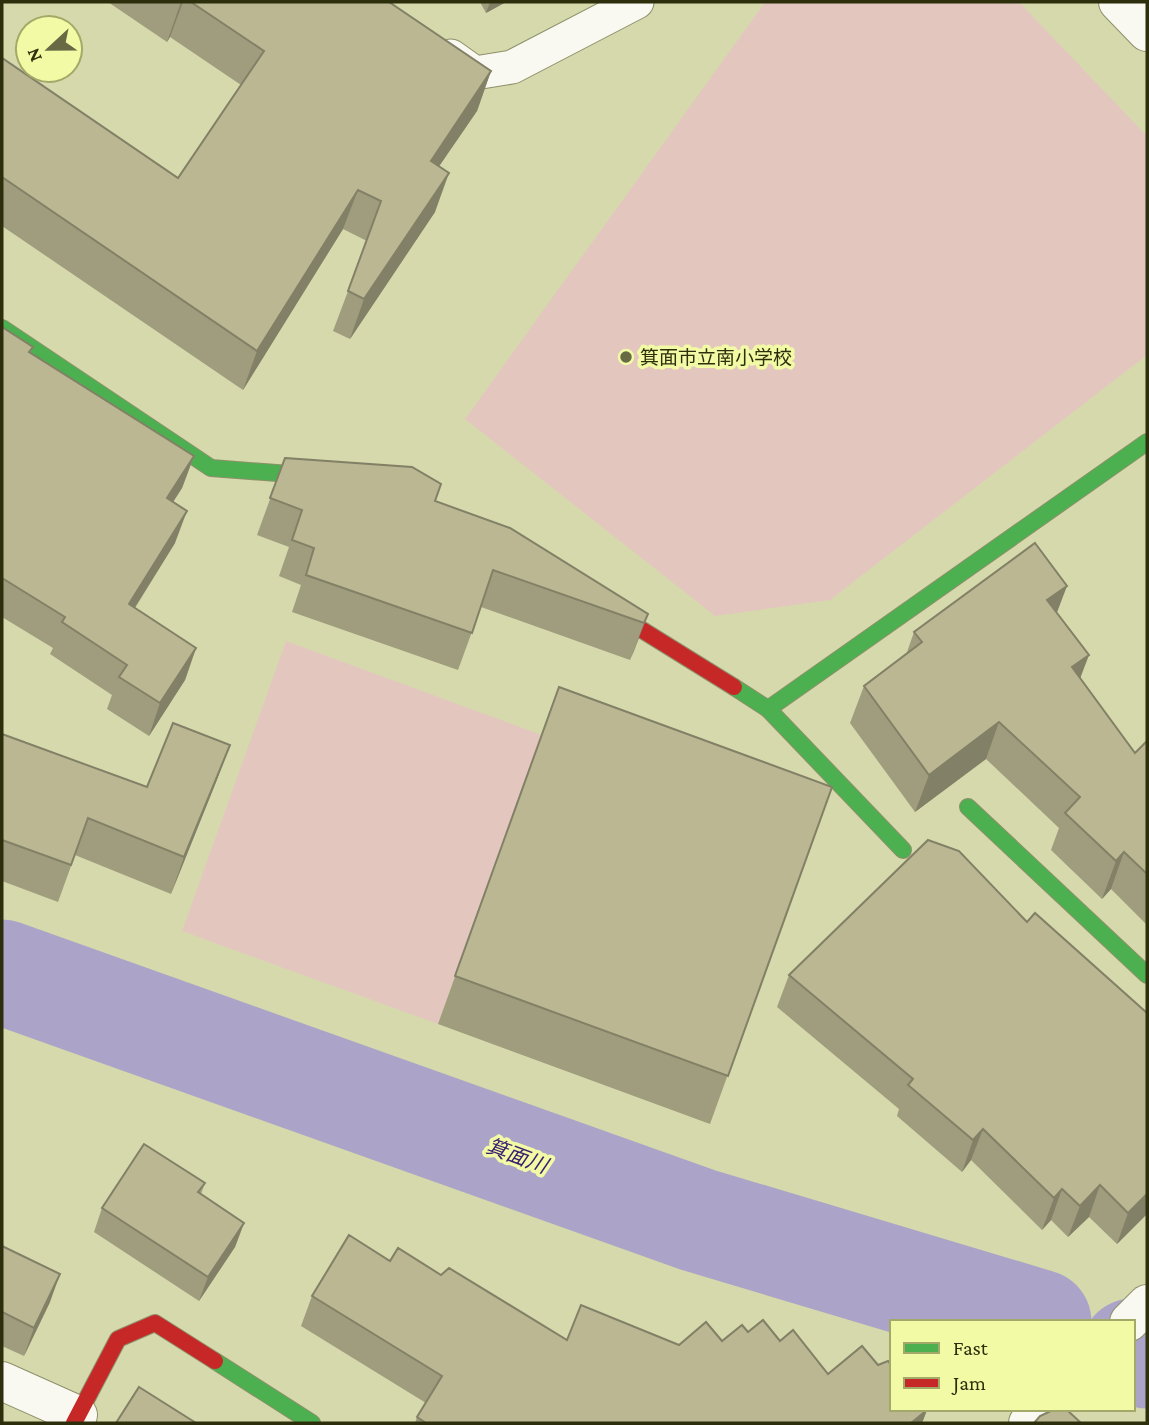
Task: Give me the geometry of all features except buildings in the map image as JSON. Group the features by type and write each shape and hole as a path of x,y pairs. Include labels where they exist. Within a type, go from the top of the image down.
{"street":[{"path":"1118,2 1147,32"},
{"path":"2,328 211,468 351,478"},
{"path":"768,709 1147,442"},
{"path":"582,592 768,709 903,850"},
{"path":"968,807 1147,975"},
{"path":"1131,1320 1147,1304"},
{"path":"2,1381 76,1419 118,1339 155,1323 312,1423"}],"lane":[{"path":"430,41 475,73 512,67 637,2"}],"shaded area":[{"path":"765,2 1019,2 1147,136 1147,355 830,600 715,616 465,419"},
{"path":"286,641 542,735 438,1024 182,931"}],"waterway":[{"name":"箕面川","path":"2,972 698,1220 1032,1320"},
{"name":"箕面川","path":"1135,1352 1147,1356"}],"traffic: fast":[{"path":"2,328 211,468 330,477"},
{"path":"768,709 1147,442"},
{"path":"734,687 768,709 903,850"},
{"path":"968,807 1147,975"},
{"path":"215,1361 312,1423"}],"traffic: jam":[{"path":"597,602 734,687"},
{"path":"74,1423 118,1339 155,1323 215,1361"}],"place":[{"name":"箕面市立南小学校","path":"626,357"}]}
